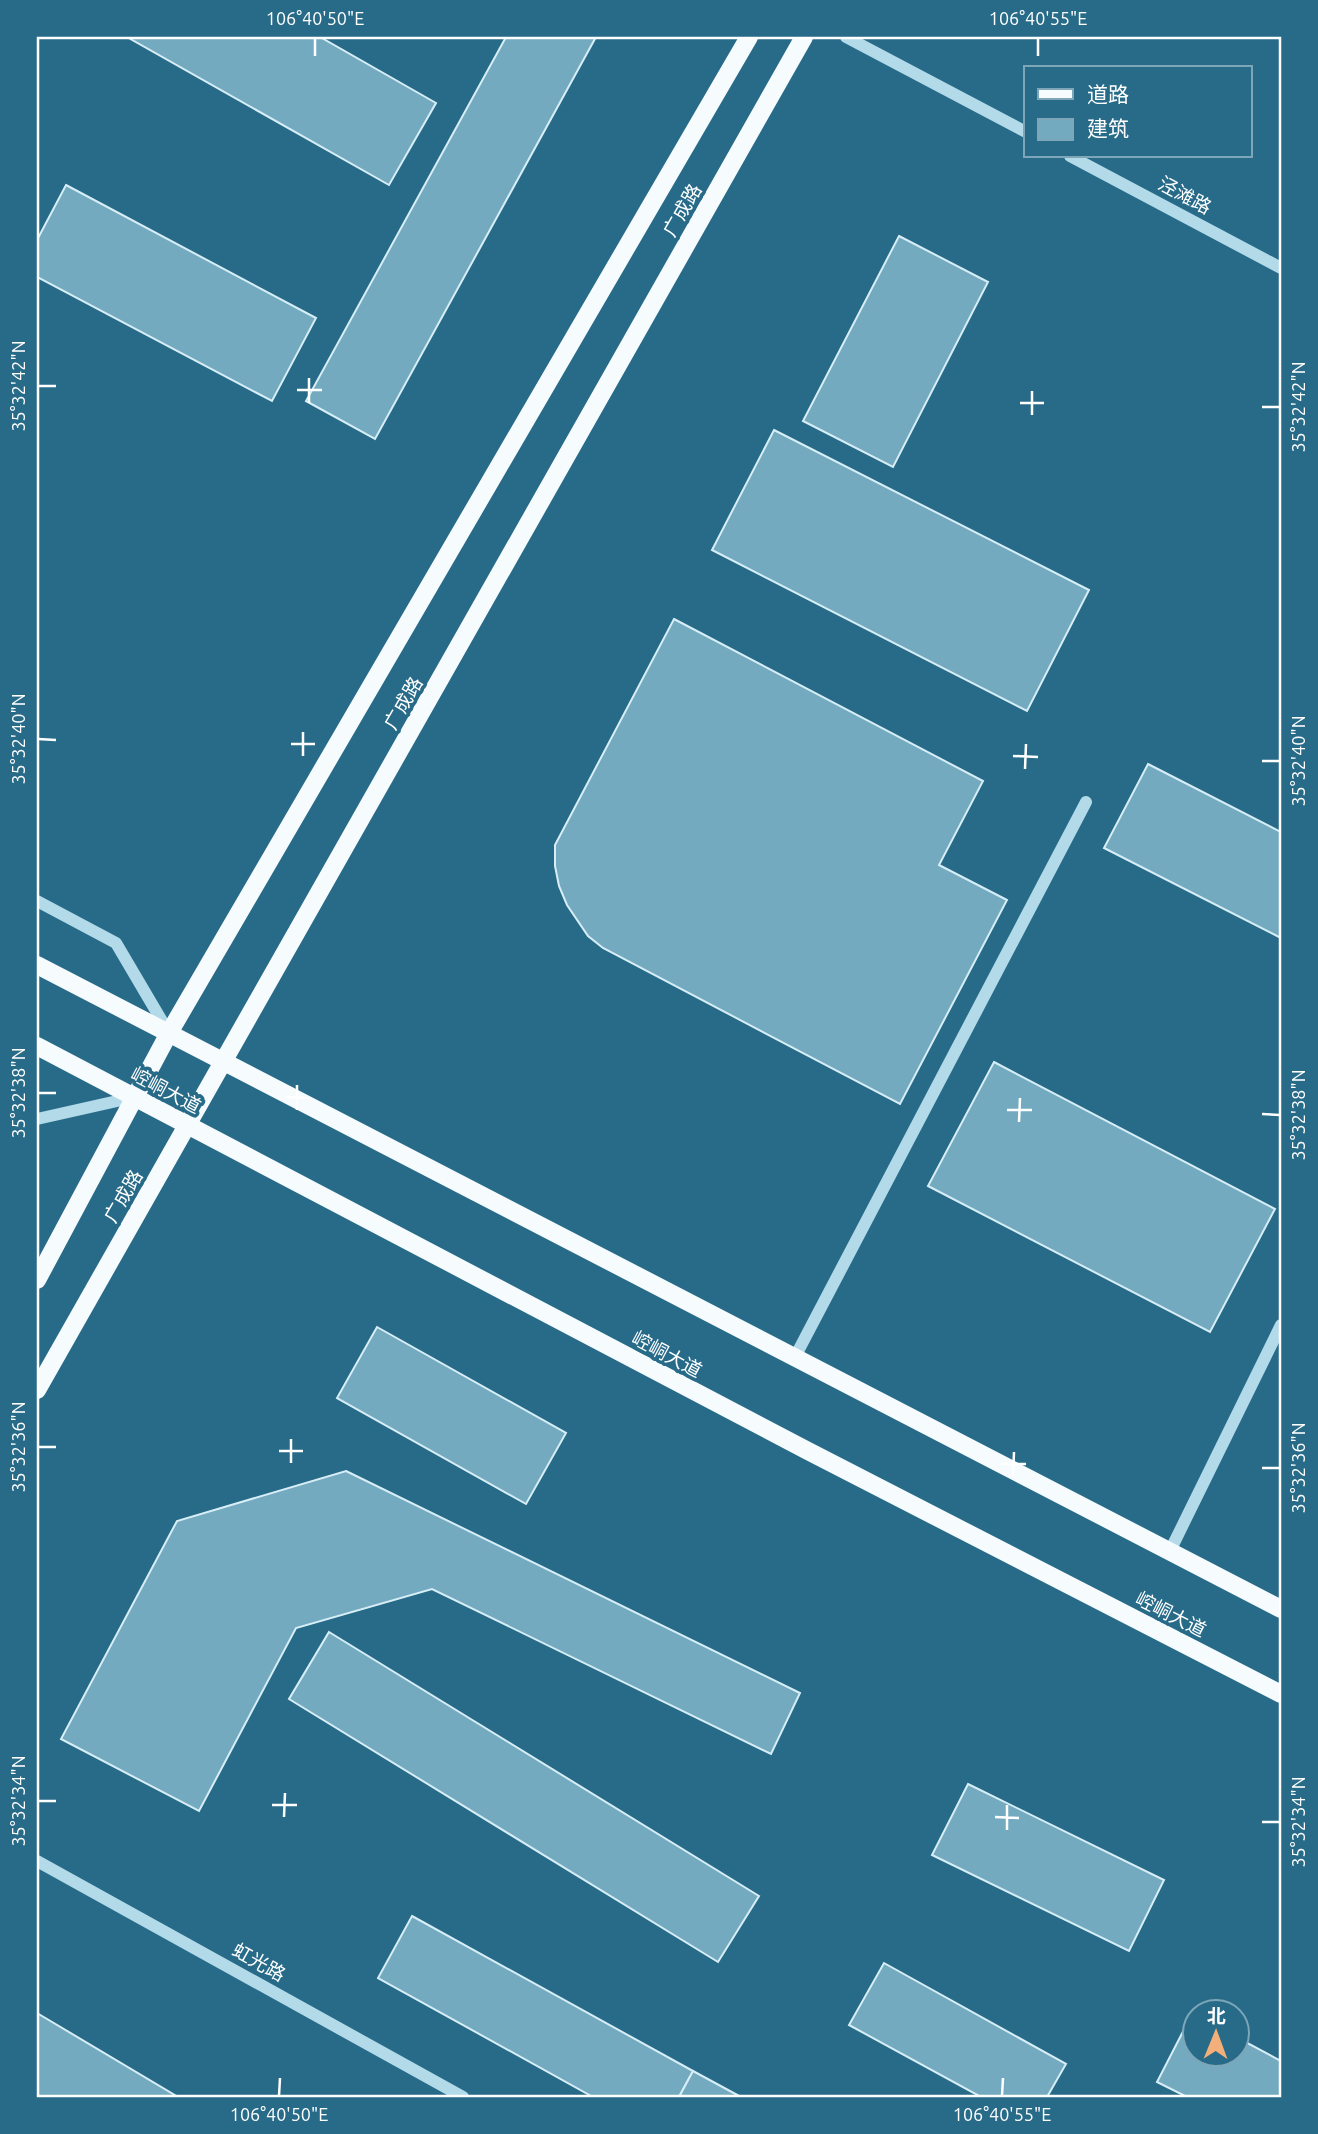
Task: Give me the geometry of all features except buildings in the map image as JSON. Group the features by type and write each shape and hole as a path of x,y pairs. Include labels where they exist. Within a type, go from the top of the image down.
{"main road":[{"name":"广成路","path":"37,1280 169,1033 749,37"},
{"name":"广成路","path":"37,1390 804,37"},
{"path":"37,965 1281,1609"},
{"name":"崆峒大道","path":"37,1046 796,1445 1281,1694"}],"street":[{"path":"846,37 1024,131"},
{"name":"泾滩路","path":"1074,158 1281,268"},
{"path":"795,1357 1086,802"},
{"path":"37,901 116,943 169,1033"},
{"path":"37,1119 135,1097"},
{"path":"1170,1551 1281,1325"},
{"name":"虹光路","path":"37,1861 463,2097"}]}
